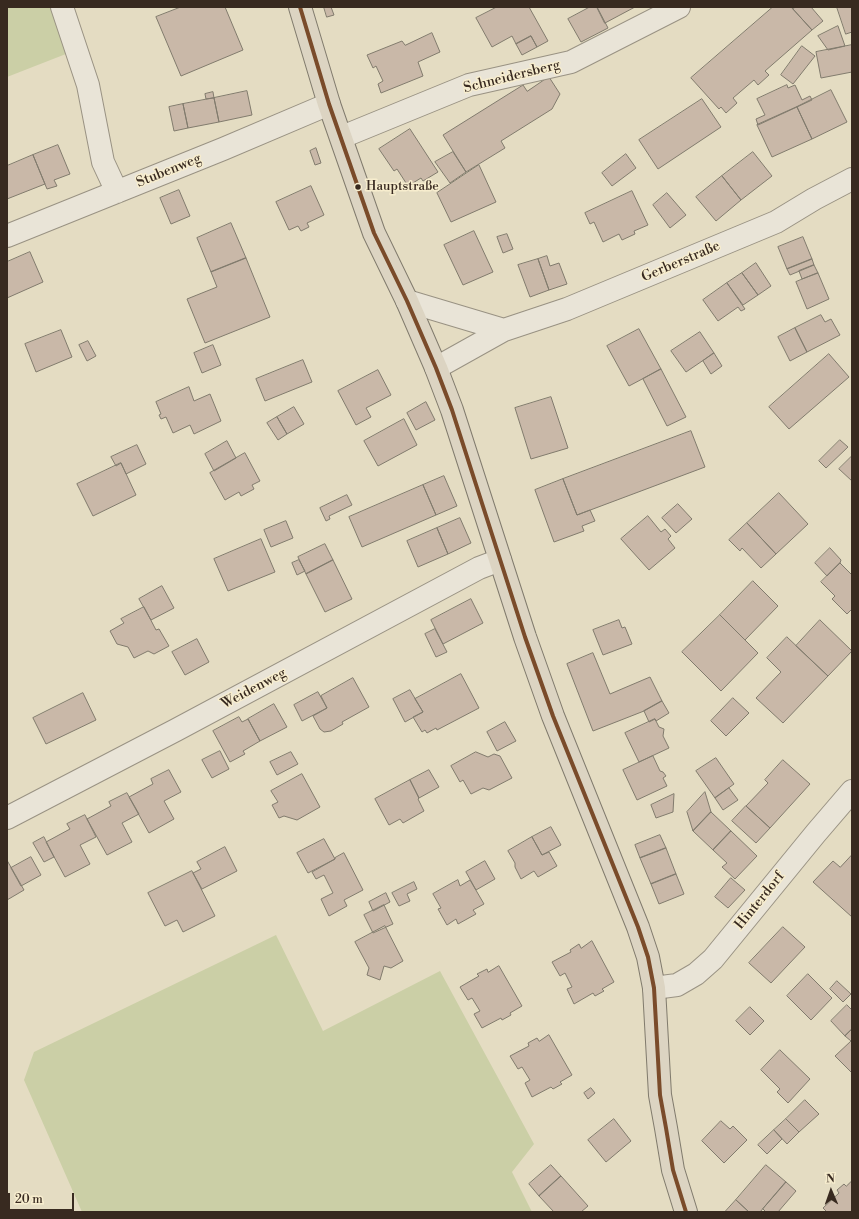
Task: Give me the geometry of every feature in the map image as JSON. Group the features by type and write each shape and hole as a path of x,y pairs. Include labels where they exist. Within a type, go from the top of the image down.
{"main road":[{"path":"300,7 329,104 342,137 374,233 407,301 436,368 461,438 500,560 553,716 638,927 648,958 654,988 660,1095 673,1170 686,1212"}],"street":[{"path":"62,7 88,85 103,162 117,192"},
{"name":"Schneidersberg","path":"342,137 470,85 571,62 679,7"},
{"name":"Stubenweg","path":"7,236 223,149 329,104"},
{"name":"Gerberstraße","path":"436,368 504,330 568,309 769,225 852,179"},
{"path":"407,301 504,330"},
{"name":"Weidenweg","path":"7,818 183,727 479,568 500,560"},
{"name":"Hinterdorf","path":"654,988 677,985 696,974 713,959 816,832 852,791"}],"green space":[{"path":"7,7 55,7 71,52 7,77"},
{"path":"276,935 323,1031 440,971 534,1144 512,1172 532,1212 82,1212 24,1080 34,1052"}],"building":[{"path":"181,7 225,7 243,50 181,76 156,17"},
{"path":"324,7 331,7 334,15 327,17"},
{"path":"497,7 529,7 548,41 537,47 531,36 516,44 512,36 492,47 476,18"},
{"path":"590,7 597,7 608,28 581,42 568,19"},
{"path":"597,7 635,7 605,23"},
{"path":"773,7 791,7 812,30 765,71 769,75 758,85 754,80 733,98 737,103 726,113 721,107 719,109 691,78"},
{"path":"796,7 811,7 823,21 812,30 793,9"},
{"path":"837,7 852,7 852,32 846,34"},
{"path":"838,26 845,46 828,50 818,36"},
{"path":"432,33 440,52 418,62 423,76 381,93 378,84 383,81 376,66 373,68 367,55 402,41 405,45"},
{"path":"531,36 537,47 522,55 516,44"},
{"path":"852,45 852,72 821,78 816,52"},
{"path":"802,46 815,56 793,84 781,75"},
{"path":"549,77 560,94 552,109 501,141 505,148 466,172 443,135 523,85 527,91"},
{"path":"787,85 788,88 795,85 802,100 810,96 812,100 758,125 756,119 765,115 757,99"},
{"path":"831,90 847,122 812,139 797,107"},
{"path":"247,91 252,115 219,122 214,98"},
{"path":"213,92 214,98 206,99 205,94"},
{"path":"214,98 219,122 188,128 183,104"},
{"path":"702,99 721,127 658,169 639,140"},
{"path":"183,104 188,128 174,131 169,107"},
{"path":"797,107 812,139 772,157 757,125"},
{"path":"410,129 438,172 423,181 421,178 408,186 397,169 394,171 379,149"},
{"path":"58,145 70,174 54,180 57,186 47,189 33,155"},
{"path":"316,148 321,163 315,165 310,151"},
{"path":"453,152 466,172 450,183 435,162"},
{"path":"753,152 772,176 741,200 722,176"},
{"path":"626,154 636,168 612,186 602,173"},
{"path":"33,155 45,184 7,199 7,166"},
{"path":"479,165 496,202 451,222 437,193"},
{"path":"722,176 741,200 716,221 696,197"},
{"path":"311,186 324,215 307,223 309,227 301,231 298,226 289,230 276,202"},
{"path":"179,190 190,216 171,224 160,198"},
{"path":"632,191 648,225 634,231 635,234 622,240 619,234 603,242 594,222 590,224 585,213"},
{"path":"667,193 686,215 670,228 653,205"},
{"path":"231,223 246,258 211,272 197,238"},
{"path":"474,231 493,272 463,285 444,245"},
{"path":"507,234 513,249 503,253 497,237"},
{"path":"803,237 812,259 787,269 778,247"},
{"path":"30,252 43,282 7,298 7,262"},
{"path":"547,256 550,266 559,263 567,284 549,290 538,259"},
{"path":"246,258 270,317 205,343 187,299 217,287 211,272"},
{"path":"538,259 549,290 530,297 518,265"},
{"path":"812,259 814,265 790,275 787,269"},
{"path":"756,263 771,286 758,295 742,273"},
{"path":"814,265 818,273 802,279 799,271"},
{"path":"742,273 758,295 743,305 727,283"},
{"path":"818,273 829,299 807,309 796,282"},
{"path":"727,283 745,309 741,311 738,307 718,321 703,300"},
{"path":"821,315 825,322 831,319 840,335 807,352 795,328"},
{"path":"795,328 807,352 790,361 778,337"},
{"path":"639,329 661,369 629,386 607,346"},
{"path":"61,330 72,357 36,372 25,344"},
{"path":"700,332 714,353 686,372 671,351"},
{"path":"88,341 96,356 87,361 79,345"},
{"path":"213,345 221,365 202,373 194,353"},
{"path":"714,353 722,366 711,374 703,361"},
{"path":"829,354 849,377 789,429 769,407"},
{"path":"303,360 312,382 265,401 256,379"},
{"path":"661,369 686,417 667,426 643,379"},
{"path":"378,370 391,395 366,408 371,417 356,425 338,391"},
{"path":"189,387 194,401 210,394 221,421 194,434 190,425 173,433 166,417 161,419 159,415 161,414 156,402"},
{"path":"551,397 568,448 531,459 515,408"},
{"path":"426,402 435,420 416,430 407,413"},
{"path":"294,407 304,424 287,434 277,417"},
{"path":"277,417 287,434 278,440 267,423"},
{"path":"404,419 417,445 378,466 364,441"},
{"path":"691,431 705,467 577,515 563,479"},
{"path":"840,440 848,447 826,468 819,461"},
{"path":"227,441 236,458 214,471 205,454"},
{"path":"137,445 146,464 126,474 121,463 116,466 111,457"},
{"path":"245,453 260,481 252,485 254,489 241,496 239,492 225,500 210,473"},
{"path":"852,456 852,481 839,469"},
{"path":"121,463 136,495 93,516 77,484"},
{"path":"444,476 457,506 436,515 423,485"},
{"path":"563,479 577,515 590,510 595,521 582,526 584,531 554,542 535,490"},
{"path":"423,485 436,515 362,547 349,517"},
{"path":"779,493 808,524 776,554 747,523"},
{"path":"347,495 352,505 329,516 330,519 326,521 320,508"},
{"path":"678,504 692,519 676,533 662,518"},
{"path":"648,516 661,532 665,529 671,536 668,539 675,548 649,570 621,539"},
{"path":"460,518 471,543 448,554 437,528"},
{"path":"286,521 293,538 271,547 264,530"},
{"path":"747,523 776,554 761,568 742,548 740,551 729,540"},
{"path":"437,528 448,554 418,567 407,541"},
{"path":"261,539 275,572 228,591 214,559"},
{"path":"325,544 333,560 306,574 298,557"},
{"path":"830,548 841,560 840,563 827,576 815,563"},
{"path":"299,560 305,571 297,575 292,563"},
{"path":"333,560 352,599 325,612 306,574"},
{"path":"840,563 852,575 852,609 847,614 832,599 835,596 821,582"},
{"path":"753,581 778,606 745,640 720,615"},
{"path":"162,586 174,608 151,620 139,599"},
{"path":"471,599 483,623 443,644 431,620"},
{"path":"144,607 156,630 159,629 169,646 154,654 148,651 134,658 128,647 117,644 110,631 124,623 121,619"},
{"path":"720,615 758,653 721,691 682,652"},
{"path":"619,620 622,628 625,627 632,644 603,655 593,630"},
{"path":"820,620 852,651 828,676 796,646"},
{"path":"435,629 447,652 436,657 425,634"},
{"path":"787,637 828,676 783,723 756,698 781,672 767,658"},
{"path":"197,639 209,662 185,675 172,652"},
{"path":"593,653 610,694 650,677 662,701 644,711 593,731 567,664"},
{"path":"461,674 479,708 437,730 436,728 427,733 425,730 422,732 413,717 423,712 415,699"},
{"path":"353,678 369,707 342,722 343,724 331,731 324,732 320,729 313,716 327,708 321,696"},
{"path":"410,690 423,712 405,722 393,699"},
{"path":"318,692 327,708 302,721 294,705"},
{"path":"83,693 96,720 46,744 33,718"},
{"path":"733,698 749,713 726,736 711,721"},
{"path":"662,701 669,713 656,721 655,719 649,722 644,711"},
{"path":"274,704 287,727 260,741 248,719"},
{"path":"239,717 242,722 248,719 260,741 243,751 245,754 230,762 213,731"},
{"path":"655,719 659,727 664,729 663,736 669,748 639,762 625,733"},
{"path":"505,722 516,741 497,751 487,732"},
{"path":"220,751 229,769 212,778 202,760"},
{"path":"291,752 298,764 277,775 270,762"},
{"path":"476,752 488,757 494,754 500,756 512,778 489,790 483,788 471,794 463,780 460,782 451,766"},
{"path":"653,756 660,771 666,776 663,778 667,786 637,800 623,770"},
{"path":"716,758 734,784 715,798 696,771"},
{"path":"783,760 810,784 770,828 746,806 768,783 765,780"},
{"path":"169,770 181,792 164,801 174,819 149,833 129,797 153,784 151,779"},
{"path":"429,770 439,787 419,798 410,780"},
{"path":"302,774 320,807 297,820 284,816 279,818 272,805 278,802 271,791"},
{"path":"410,780 424,811 403,823 400,819 389,825 375,799"},
{"path":"729,788 738,800 723,810 715,798"},
{"path":"705,792 711,812 693,831 687,812"},
{"path":"127,793 139,814 122,823 132,842 107,855 87,819 111,806 109,802"},
{"path":"674,794 673,812 656,818 651,805"},
{"path":"746,806 770,828 756,843 732,821"},
{"path":"711,812 731,831 713,850 693,831"},
{"path":"85,815 96,837 80,845 90,864 65,877 46,842 70,829 67,824"},
{"path":"551,827 561,845 542,855 532,837"},
{"path":"731,831 757,856 735,879 722,867 727,863 713,850"},
{"path":"660,835 666,848 640,858 635,845"},
{"path":"44,837 54,857 44,862 33,843"},
{"path":"532,837 542,855 549,852 557,866 538,877 534,871 521,879 515,867 515,863 508,851"},
{"path":"324,839 335,859 308,873 297,853"},
{"path":"225,847 237,871 202,889 193,873 201,869 197,862"},
{"path":"666,848 676,874 651,884 640,858"},
{"path":"344,853 363,890 344,900 347,906 329,916 321,899 333,893 324,875 316,879 312,872"},
{"path":"852,855 852,917 813,882 833,861 840,867"},
{"path":"31,857 41,875 21,886 11,868"},
{"path":"485,861 495,879 476,890 466,872"},
{"path":"8,862 24,890 7,900 7,863"},
{"path":"192,871 215,916 183,932 177,920 165,926 148,893"},
{"path":"676,874 684,894 659,904 651,884"},
{"path":"731,878 745,890 728,908 715,897"},
{"path":"458,880 460,886 470,880 484,904 473,910 476,914 458,924 456,919 447,925 438,909 441,908 433,894"},
{"path":"414,882 417,889 407,894 410,901 399,906 392,893"},
{"path":"386,893 390,902 373,911 369,902"},
{"path":"384,905 393,924 373,933 364,915"},
{"path":"385,926 403,961 391,968 384,966 380,980 367,975 369,968 355,942"},
{"path":"783,927 805,947 771,983 749,963"},
{"path":"592,941 614,982 602,989 604,991 595,996 593,993 574,1004 567,989 572,987 565,973 560,976 552,962 571,952 570,950 579,944 581,948"},
{"path":"499,966 522,1006 502,1020 501,1018 482,1028 474,1014 480,1011 472,998 468,1000 460,987 479,976 477,974 487,969 488,972"},
{"path":"808,974 832,998 811,1020 787,996"},
{"path":"837,981 851,994 843,1002 830,989"},
{"path":"847,1005 852,1010 852,1029 845,1036 831,1021"},
{"path":"750,1007 764,1021 750,1035 736,1021"},
{"path":"852,1029 852,1073 835,1056 851,1041 845,1036"},
{"path":"549,1035 572,1075 560,1082 562,1084 553,1089 551,1087 532,1097 525,1083 530,1080 522,1067 518,1069 510,1056 529,1046 528,1043 537,1038 539,1041"},
{"path":"780,1050 810,1079 788,1103 777,1092 780,1089 761,1070"},
{"path":"591,1088 595,1093 588,1099 584,1093"},
{"path":"805,1100 819,1114 799,1132 786,1119"},
{"path":"614,1119 631,1141 606,1162 588,1140"},
{"path":"786,1119 799,1132 787,1144 774,1130"},
{"path":"721,1121 730,1129 733,1126 747,1140 724,1163 702,1141"},
{"path":"774,1130 782,1139 767,1154 758,1145"},
{"path":"551,1165 561,1176 539,1196 529,1184"},
{"path":"766,1165 786,1182 760,1212 749,1212 736,1200"},
{"path":"561,1176 588,1206 581,1212 554,1212 539,1196"},
{"path":"852,1181 852,1212 827,1212 823,1208 839,1193 837,1190 844,1184 846,1186"},
{"path":"786,1182 796,1191 778,1212 766,1212 763,1209"},
{"path":"736,1200 749,1212 725,1212"}],"transit line":[{"path":"300,7 329,104 374,233 407,301 436,368 452,410 525,637 553,716 638,927 648,957 654,988 660,1095 673,1170 686,1212"}],"place":[{"name":"Hauptstraße","path":"358,187"}]}
